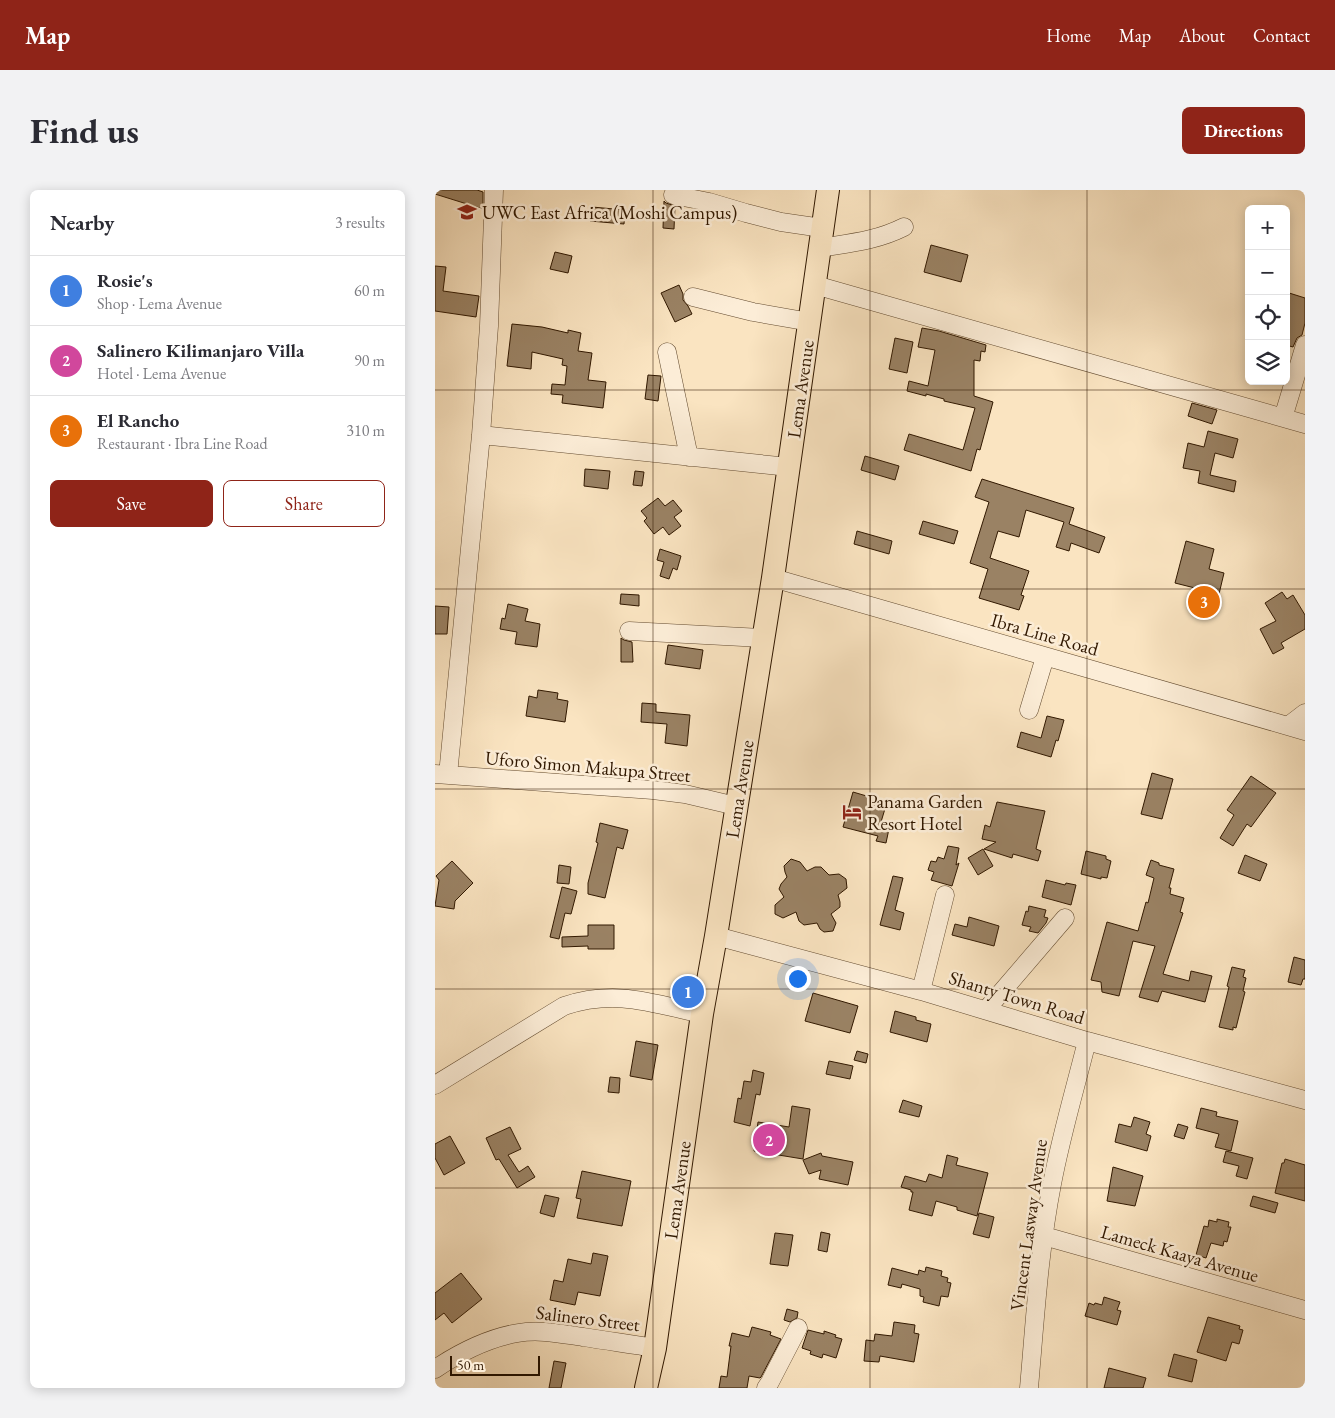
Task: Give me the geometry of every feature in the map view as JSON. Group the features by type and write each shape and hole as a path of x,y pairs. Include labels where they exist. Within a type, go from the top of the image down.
{"main road":[{"name":"Lema Avenue","path":"647,1388 655,1348 702,1014 773,578 827,190"}],"street":[{"path":"442,775 481,435 489,326 495,190"},
{"path":"673,195 709,202 781,222 821,238 866,241 885,236 904,227"},
{"path":"815,284 1305,424"},
{"path":"693,298 753,312 810,322"},
{"path":"1283,418 1305,345"},
{"path":"667,352 689,457"},
{"path":"481,435 789,467"},
{"name":"Ibra Line Road","path":"773,578 1297,728"},
{"path":"629,631 762,638"},
{"path":"1029,710 1045,657"},
{"path":"1297,728 1305,713"},
{"name":"Uforo Simon Makupa Street","path":"442,775 653,790 685,794 736,806"},
{"path":"921,991 945,895"},
{"path":"986,1010 1065,918"},
{"name":"Shanty Town Road","path":"716,936 921,991 1087,1041 1305,1100"},
{"path":"435,1085 564,1006 578,1002 596,998 635,999 702,1014"},
{"name":"Vincent Lasway Avenue","path":"1029,1388 1044,1236 1062,1137 1087,1041"},
{"name":"Lameck Kaaya Avenue","path":"1044,1236 1305,1310"},
{"path":"766,1388 798,1328"},
{"name":"Salinero Street","path":"435,1369 480,1344 518,1333 536,1331 655,1348"}],"building":[{"path":"435,190 477,190 483,192 483,209 435,194"},
{"path":"664,201 675,206 674,229 663,228"},
{"path":"592,207 625,210 624,224 590,221"},
{"path":"931,245 968,255 961,282 924,272"},
{"path":"555,252 572,256 568,273 550,269"},
{"path":"435,266 446,267 443,291 479,296 476,317 435,311"},
{"path":"679,285 683,294 683,300 692,314 675,322 661,293"},
{"path":"1290,293 1305,298 1305,323 1302,335 1297,338 1293,347 1290,346"},
{"path":"512,324 542,327 568,333 568,330 581,333 578,351 592,353 588,380 606,382 603,408 562,403 563,395 551,394 552,384 565,385 567,366 562,365 563,359 532,352 531,369 507,366"},
{"path":"922,328 986,345 985,352 981,351 980,361 974,360 974,396 993,402 980,450 977,449 971,471 904,450 909,434 963,450 975,408 944,401 944,399 926,394 926,396 907,391 909,381 928,386 935,350 918,347"},
{"path":"895,338 913,342 907,373 889,369"},
{"path":"648,375 661,376 658,401 645,399"},
{"path":"1192,403 1217,410 1212,424 1188,416"},
{"path":"1208,431 1238,439 1233,458 1215,453 1210,475 1236,481 1234,492 1198,483 1200,471 1183,468 1188,443 1204,447"},
{"path":"865,456 899,466 895,480 861,470"},
{"path":"585,469 610,471 608,489 584,486"},
{"path":"635,471 644,472 642,486 633,485"},
{"path":"982,479 1074,508 1069,524 1105,537 1099,553 1071,543 1069,551 1056,547 1064,522 1026,510 1019,537 998,531 990,558 1029,571 1021,595 1024,596 1019,610 979,598 988,569 970,563 989,502 975,497"},
{"path":"658,498 665,506 673,500 682,511 674,517 681,526 669,535 663,527 654,534 644,521 647,518 641,511"},
{"path":"923,521 958,531 954,544 919,534"},
{"path":"857,531 892,541 889,554 854,544"},
{"path":"1186,541 1214,549 1209,569 1224,573 1219,594 1175,583"},
{"path":"660,549 681,556 677,570 673,568 669,579 660,576 664,562 657,560"},
{"path":"1282,592 1287,599 1293,595 1305,615 1305,629 1281,643 1284,648 1273,654 1260,629 1276,621 1265,603"},
{"path":"621,594 639,595 639,606 620,604"},
{"path":"508,604 528,609 525,621 540,624 537,647 515,644 517,632 500,629 502,618 505,619"},
{"path":"435,606 449,607 447,634 435,634"},
{"path":"621,638 632,642 633,662 621,662"},
{"path":"668,645 703,650 700,669 665,664"},
{"path":"538,690 558,693 557,699 568,701 565,722 526,716 529,696 537,698"},
{"path":"642,703 656,704 656,712 690,715 687,746 665,743 667,724 641,722"},
{"path":"1047,716 1064,720 1051,757 1017,747 1021,732 1041,738"},
{"path":"1152,773 1173,779 1162,819 1141,814"},
{"path":"1251,776 1276,793 1251,827 1247,824 1233,846 1220,838 1234,815 1227,810"},
{"path":"853,792 887,802 881,822 890,824 886,843 876,841 878,836 843,827"},
{"path":"997,802 1045,811 1036,849 1041,851 1038,861 1013,854 1012,858 984,849 996,842 982,839 985,825 990,827"},
{"path":"600,823 628,830 623,849 617,847 605,898 588,894 588,883 598,843 596,842"},
{"path":"948,846 959,848 956,865 959,863 952,886 931,880 934,872 928,870 931,861 936,862 938,857 944,859"},
{"path":"983,849 993,866 978,875 968,858"},
{"path":"1086,851 1106,856 1106,859 1111,861 1107,878 1101,877 1101,879 1081,874"},
{"path":"1245,855 1267,864 1260,881 1238,873"},
{"path":"791,859 800,862 807,871 815,867 821,867 829,875 839,874 846,879 847,888 838,895 840,907 831,914 836,923 833,931 824,932 817,923 804,925 799,921 796,912 783,918 775,914 775,905 784,897 779,889 787,877 784,866"},
{"path":"1151,860 1159,863 1159,865 1174,869 1169,888 1171,888 1170,894 1184,898 1180,912 1183,913 1163,974 1189,981 1191,971 1212,976 1205,1002 1162,991 1158,1002 1139,997 1155,946 1133,941 1119,996 1102,992 1101,982 1091,980 1107,922 1138,931 1154,878 1146,875"},
{"path":"452,861 473,883 455,901 454,909 435,906 439,880 436,876"},
{"path":"559,865 571,867 569,884 557,883"},
{"path":"893,876 903,878 895,910 904,913 900,930 880,925"},
{"path":"1046,880 1065,885 1066,883 1076,885 1071,905 1042,897"},
{"path":"562,887 577,891 571,914 565,913 559,939 550,937"},
{"path":"1029,906 1046,910 1044,917 1048,918 1038,933 1029,931 1031,927 1022,925"},
{"path":"969,917 999,926 994,946 952,935 955,924 967,927"},
{"path":"588,925 614,925 614,949 588,949 588,946 562,947 562,937 588,936"},
{"path":"1294,957 1305,960 1305,979 1303,979 1301,985 1288,982"},
{"path":"1232,967 1245,970 1243,977 1246,978 1243,991 1245,992 1236,1028 1233,1027 1233,1030 1219,1027"},
{"path":"813,993 858,1006 850,1033 805,1021"},
{"path":"895,1011 931,1024 927,1042 890,1032"},
{"path":"636,1041 658,1045 652,1080 630,1076"},
{"path":"857,1051 868,1054 866,1063 854,1060"},
{"path":"829,1061 853,1066 850,1079 826,1074"},
{"path":"753,1070 764,1073 760,1095 756,1094 750,1126 734,1122 738,1098 741,1099 744,1081 751,1082"},
{"path":"610,1077 620,1078 619,1093 608,1092"},
{"path":"903,1100 922,1106 919,1117 899,1112"},
{"path":"792,1106 810,1109 803,1159 754,1151 758,1122 789,1127"},
{"path":"1201,1108 1217,1112 1216,1116 1238,1121 1231,1151 1215,1147 1219,1134 1196,1128"},
{"path":"1134,1117 1150,1122 1146,1134 1151,1136 1147,1151 1115,1142 1119,1124 1131,1127"},
{"path":"1178,1124 1188,1127 1184,1139 1174,1136"},
{"path":"510,1127 521,1149 508,1155 519,1172 528,1166 535,1177 517,1188 499,1159 496,1160 486,1138"},
{"path":"450,1136 465,1163 444,1175 435,1158 435,1144"},
{"path":"1226,1151 1253,1158 1247,1179 1236,1176 1239,1166 1223,1162"},
{"path":"821,1153 822,1156 853,1162 848,1185 819,1179 821,1170 809,1174 803,1160"},
{"path":"947,1155 958,1158 956,1165 988,1173 977,1216 957,1210 957,1207 936,1201 932,1216 909,1210 913,1192 901,1187 905,1176 926,1182 929,1174 942,1178"},
{"path":"1285,1159 1305,1165 1305,1201 1275,1193 1282,1163 1284,1163"},
{"path":"1113,1167 1143,1176 1135,1206 1107,1201"},
{"path":"582,1171 631,1181 622,1226 577,1218 581,1199 576,1198"},
{"path":"545,1195 559,1198 554,1217 540,1213"},
{"path":"1253,1196 1278,1203 1275,1213 1250,1206"},
{"path":"979,1213 994,1217 989,1238 973,1234"},
{"path":"1217,1219 1229,1222 1228,1227 1231,1227 1227,1242 1224,1241 1223,1246 1211,1243 1206,1258 1196,1255 1204,1226 1208,1227 1209,1220 1217,1222"},
{"path":"821,1232 830,1234 827,1252 818,1250"},
{"path":"775,1233 793,1235 788,1266 770,1264"},
{"path":"593,1253 608,1256 600,1296 578,1292 575,1305 550,1300 554,1280 563,1282 568,1259 591,1264"},
{"path":"926,1267 942,1271 941,1276 948,1278 947,1282 951,1283 948,1297 941,1296 939,1306 923,1302 924,1297 920,1296 920,1289 902,1284 901,1288 888,1285 892,1268 918,1275 919,1270 925,1272"},
{"path":"461,1273 482,1299 452,1323 444,1313 435,1320 435,1293"},
{"path":"1104,1297 1120,1302 1117,1310 1121,1311 1117,1325 1085,1316 1089,1303 1102,1305"},
{"path":"787,1309 798,1312 797,1318 790,1322 784,1320"},
{"path":"1208,1317 1240,1326 1239,1329 1243,1330 1239,1344 1232,1342 1226,1361 1197,1352"},
{"path":"894,1322 915,1325 914,1333 919,1334 914,1362 880,1356 879,1362 864,1361 866,1340 874,1341 875,1334 892,1336"},
{"path":"752,1327 771,1332 770,1335 781,1339 761,1377 749,1376 747,1388 719,1388 721,1376 727,1377 731,1346 729,1346 732,1333 749,1337"},
{"path":"808,1330 824,1334 824,1331 842,1339 836,1358 823,1354 822,1358 810,1354 811,1351 802,1348"},
{"path":"1174,1354 1197,1360 1192,1382 1168,1376"},
{"path":"554,1361 566,1363 561,1388 549,1388"},
{"path":"1109,1368 1146,1378 1143,1388 1104,1388"}],"place":[{"name":"UWC East Africa (Moshi Campus)","path":"467,212"},
{"name":"El Rancho","path":"1204,602"},
{"name":"Panama Garden Resort Hotel","path":"852,812"},
{"name":"Rosie's","path":"688,992"},
{"name":"Salinero Kilimanjaro Villa","path":"769,1140"}]}
